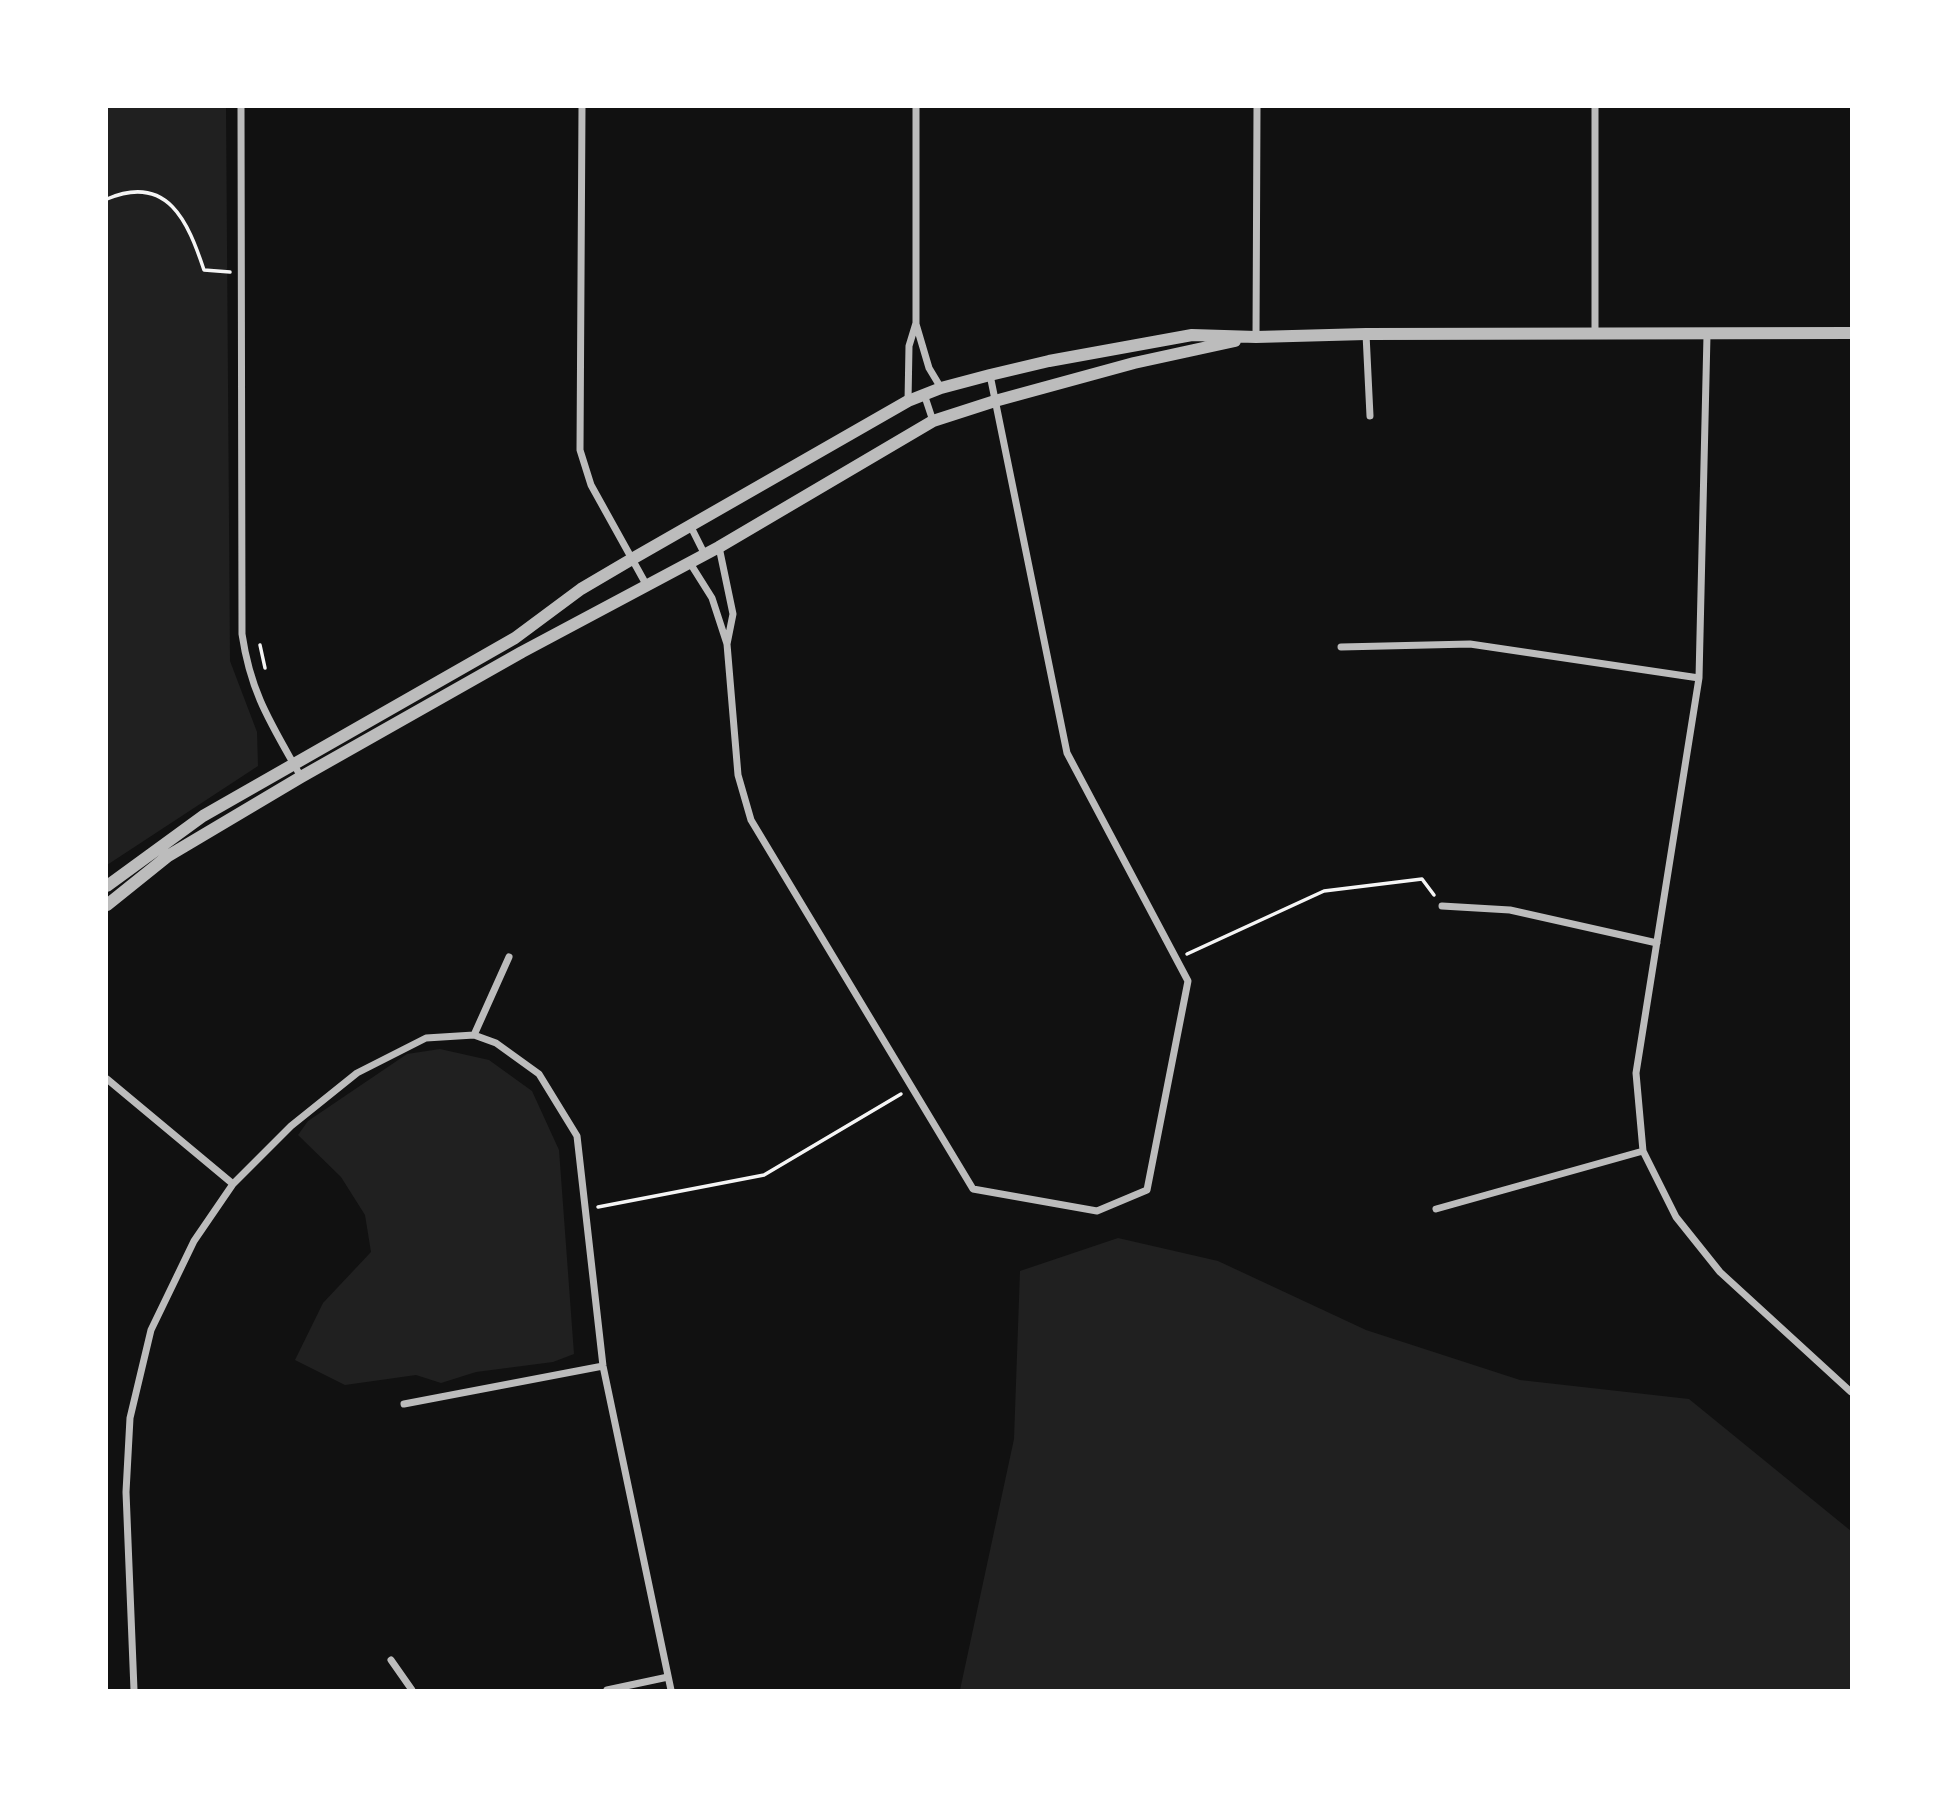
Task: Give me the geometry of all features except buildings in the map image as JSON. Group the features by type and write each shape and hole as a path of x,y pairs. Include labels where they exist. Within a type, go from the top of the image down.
{"street":[{"path":"241,107 242,634 248,668 258,698 298,771"},
{"path":"582,107 580,450 591,485 648,586"},
{"path":"916,107 916,323 929,368 941,388"},
{"path":"1256,337 1257,107"},
{"path":"1595,107 1595,335"},
{"path":"908,401 909,346 916,323"},
{"path":"107,905 168,856 298,771 515,638 581,589 908,401 941,388 1049,361 1192,335 1256,337 1366,334 1851,333"},
{"path":"1366,334 1370,416"},
{"path":"1707,335 1699,678 1636,1073 1643,1151 1676,1217 1720,1272 1851,1392"},
{"path":"107,886 203,816 298,771 648,586 933,421 1134,363 1256,337"},
{"path":"690,563 712,598 727,644 738,775 751,820 973,1189 1097,1211 1147,1189 1188,981 1067,753 990,374"},
{"path":"924,394 933,421"},
{"path":"690,525 705,555"},
{"path":"719,547 733,614 727,644"},
{"path":"1341,647 1471,644 1699,678"},
{"path":"1442,906 1510,910 1657,943"},
{"path":"474,1035 509,957"},
{"path":"134,1690 126,1492 130,1418 151,1330 194,1241 233,1184 291,1126 357,1073 426,1038 474,1035 496,1043 539,1074 577,1136 603,1366 671,1690"},
{"path":"107,1079 233,1184"},
{"path":"1436,1209 1643,1151"},
{"path":"404,1404 603,1366"},
{"path":"391,1660 412,1690"},
{"path":"607,1690 668,1677"}],"path":[{"path":"107,199 137,192 159,195 180,214 196,246 204,270 241,273"},
{"path":"258,636 266,671"},
{"path":"1176,959 1324,891 1422,880 1442,906"},
{"path":"585,1209 764,1175 912,1087"}],"shaded area":[{"path":"107,107 226,107 230,661 257,732 258,766 107,865"},
{"path":"440,1049 489,1060 532,1091 559,1150 574,1354 553,1362 476,1372 441,1383 416,1375 345,1385 295,1360 323,1303 371,1252 365,1215 341,1177 298,1135 308,1121 407,1054"},
{"path":"1118,1238 1218,1261 1366,1330 1520,1380 1689,1399 1851,1531 1851,1690 960,1690 1014,1439 1020,1271"}]}
